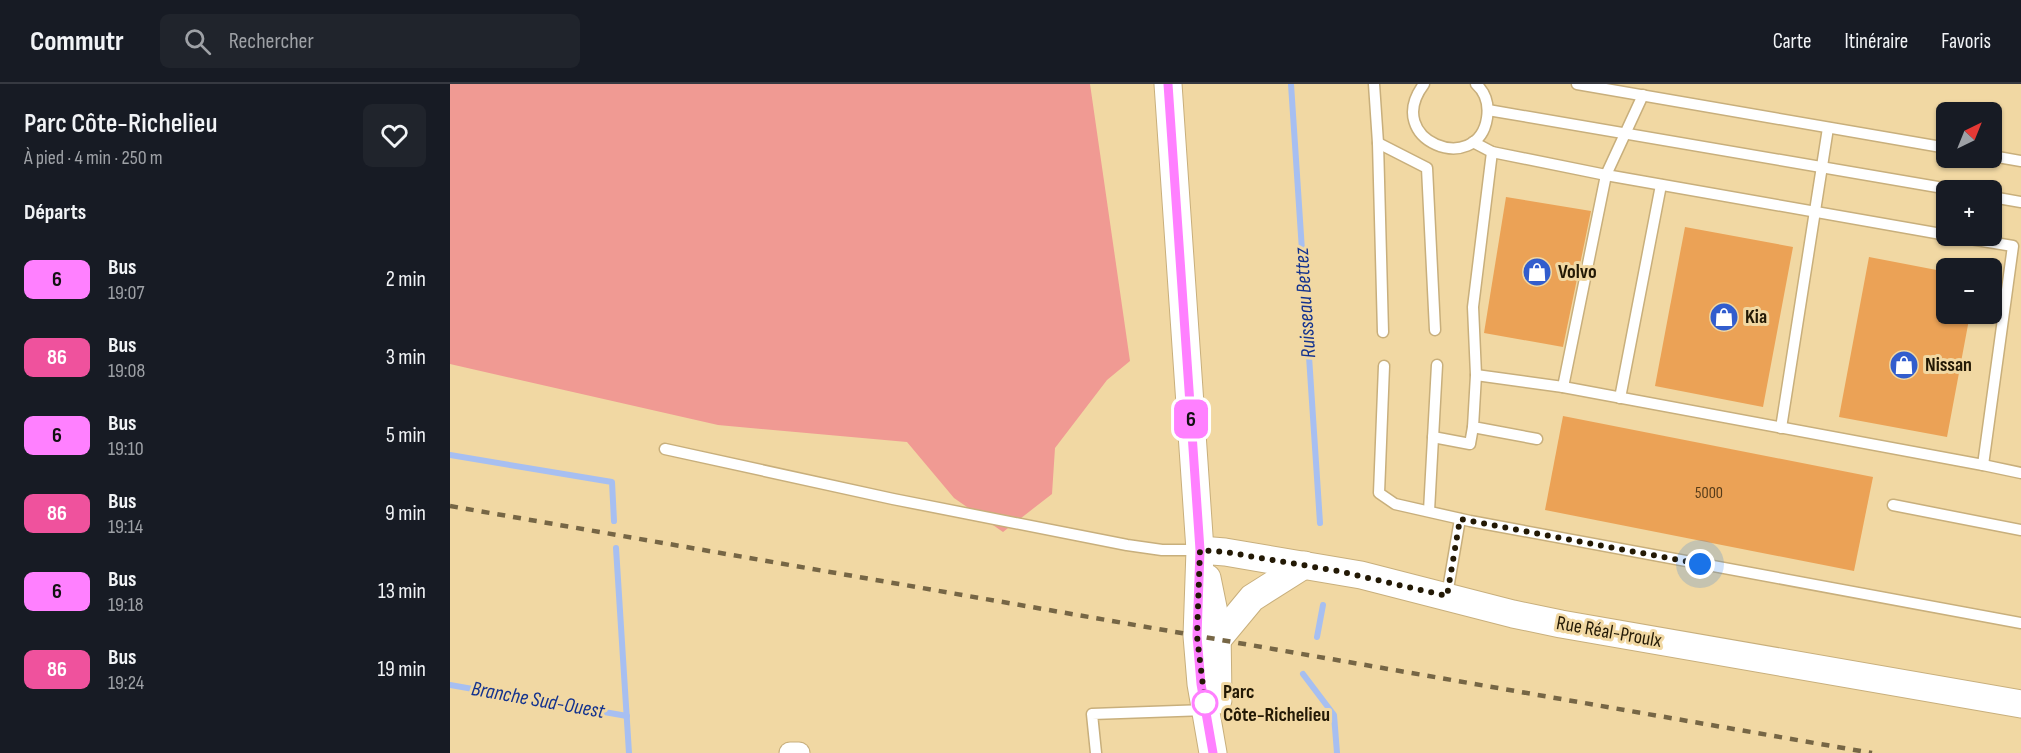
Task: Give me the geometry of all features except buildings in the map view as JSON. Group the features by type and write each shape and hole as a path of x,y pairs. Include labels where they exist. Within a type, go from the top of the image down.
{"street":[{"path":"1168,84 1200,550 1197,636 1206,710 1215,753"},
{"path":"1200,550 1216,614 1218,639 1219,682 1215,753"},
{"name":"Rue Réal-Proulx","path":"1200,550 1225,552 1372,578 1561,624 2021,704"},
{"path":"1218,639 1252,598 1304,565"},
{"path":"790,753 799,753"}],"lane":[{"path":"1374,84 1378,143 1383,332"},
{"path":"1425,84 1417,94 1413,107 1414,119 1419,131 1427,141 1438,147 1451,149 1473,142 1482,133 1487,122 1488,110 1482,85"},
{"path":"1577,84 1936,146"},
{"path":"1563,387 1606,175 1643,95"},
{"path":"1488,110 1936,187"},
{"path":"1781,428 1828,128"},
{"path":"1473,142 1492,152 1606,175 1936,233"},
{"path":"1378,143 1427,168 1435,330"},
{"path":"1433,437 1470,444 1476,375 1473,307 1492,152"},
{"path":"2002,158 2021,161"},
{"path":"1620,398 1661,185"},
{"path":"2002,199 2021,202"},
{"path":"1983,465 2017,247 2002,244"},
{"path":"1429,511 1437,365"},
{"path":"1384,366 1380,493 1395,504 1460,519 2021,623"},
{"path":"1476,375 1563,387 2021,473"},
{"path":"1473,427 1537,439"},
{"path":"665,449 893,499 1127,545 1162,550 1200,550"},
{"path":"1893,505 2021,530"},
{"path":"1447,596 1460,519"},
{"path":"1096,753 1092,714 1206,710"}],"shaded area":[{"path":"450,84 1090,84 1130,361 1107,380 1055,448 1052,494 1003,532 954,498 907,442 718,425 450,364"}],"waterway":[{"name":"Ruisseau Bettez","path":"1291,84 1320,523"},
{"path":"450,455 612,482 614,521"},
{"path":"616,548 629,753"},
{"name":"Ruisseau Bettez","path":"1317,637 1323,605"},
{"name":"Ruisseau Bettez","path":"1303,674 1334,715 1337,753"},
{"name":"Branche Sud-Ouest","path":"450,685 627,716"}],"railway":[{"path":"450,506 1872,753"}],"bus line":[{"name":"6","path":"1168,84 1200,550 1197,636 1201,684 1213,753"}],"place":[{"name":"Volvo","path":"1537,272"},
{"name":"Kia","path":"1724,317"},
{"name":"Nissan","path":"1904,365"},
{"name":"Parc Côte-Richelieu","path":"1205,703"}],"route":[{"path":"1205,703 1197,636 1200,550 1338,571 1447,596 1460,519 1700,564"}]}
